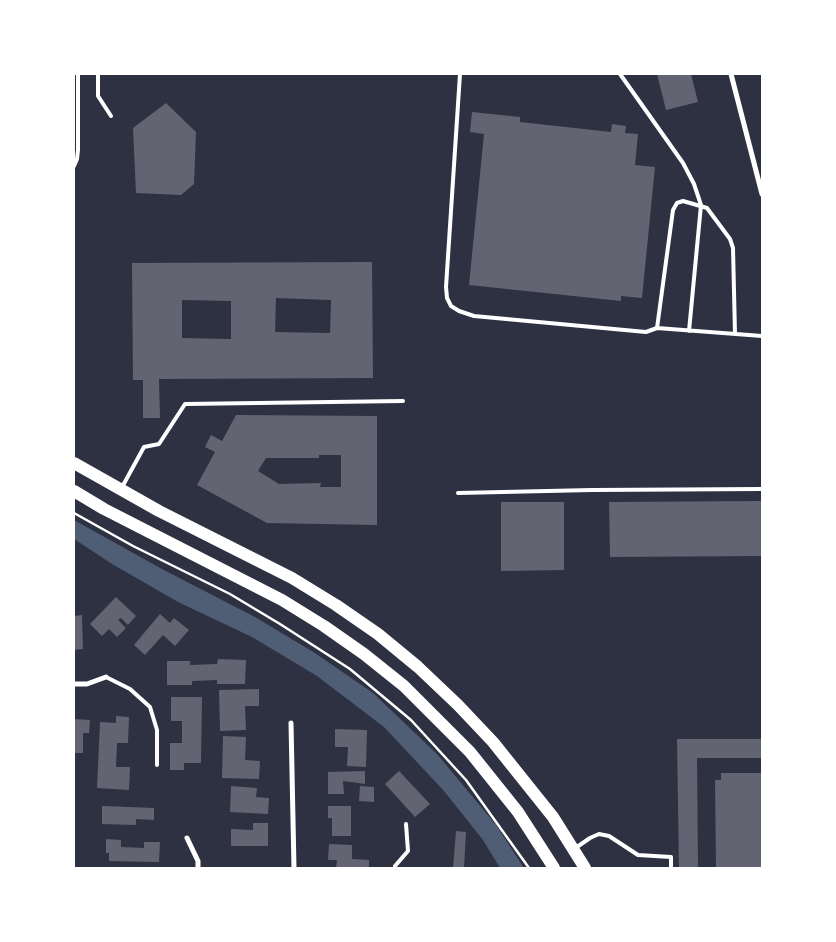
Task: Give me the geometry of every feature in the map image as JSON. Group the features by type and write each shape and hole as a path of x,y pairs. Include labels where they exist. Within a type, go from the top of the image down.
{"main road":[{"path":"74,463 120,491 292,578 378,634 418,667 493,742 553,817 584,868"},
{"path":"74,491 137,526 282,600 364,654 404,686 470,752 518,812 554,868"}],"street":[{"path":"731,74 762,194"},
{"path":"74,684 87,684 106,677"},
{"path":"291,723 294,868"},
{"path":"187,838 198,861 198,868"}],"lane":[{"path":"74,166 78,150 78,74"},
{"path":"98,74 98,96 111,116"},
{"path":"460,74 446,287 447,298 451,306 458,311 474,316 646,332 657,328 762,336"},
{"path":"620,74 683,163 694,184 701,205 689,331"},
{"path":"657,328 673,210 677,203 682,201 701,205 712,213 734,248 735,334"},
{"path":"120,491 144,447 159,444 185,404 403,400"},
{"path":"458,493 602,490 762,490"},
{"path":"106,677 130,689 150,708 157,730 157,765"},
{"path":"395,868 408,851 406,824"},
{"path":"574,849 599,834 608,836 638,855 671,857 671,868"}],"path":[{"path":"74,513 133,546 230,594 350,670 411,720 466,780 529,868"}],"water":[{"path":"74,520 162,569 255,617 315,653 373,693 437,754 496,825 524,868 500,868 483,840 444,791 384,727 317,676 252,637 178,602 112,564 74,539"}],"building":[{"path":"657,74 691,74 698,102 666,110"},
{"path":"166,103 196,132 194,184 181,195 136,193 133,128"},
{"path":"472,112 520,117 520,122 611,132 612,124 626,126 625,133 638,134 635,165 655,167 642,298 621,296 621,301 469,285 484,134 470,132"},
{"path":"372,262 373,378 159,379 160,418 143,418 143,380 133,380 132,263","holes":["276,298 331,300 330,333 275,332","182,300 231,301 231,339 182,338"]},
{"path":"236,415 377,416 377,525 267,523 197,485 215,452 205,447 211,435 222,441","holes":["319,455 341,455 341,487 320,487 321,483 279,484 258,471 266,458 319,458"]},
{"path":"762,501 762,556 610,557 609,502"},
{"path":"501,502 564,502 564,570 501,571"},
{"path":"116,597 136,616 128,625 121,618 118,620 126,628 117,637 109,629 102,636 90,624"},
{"path":"160,614 170,623 174,618 189,630 175,646 163,635 145,655 134,645"},
{"path":"82,615 83,649 74,650 74,616"},
{"path":"218,659 246,660 245,684 217,684 217,680 192,681 192,685 167,685 167,661 190,661 190,665 217,664"},
{"path":"259,689 259,706 245,706 246,730 220,731 219,690"},
{"path":"171,697 202,697 201,763 184,763 184,770 170,770 170,743 182,743 182,721 171,721"},
{"path":"116,716 129,717 128,743 117,743 116,767 130,767 129,790 97,788 100,722 116,723"},
{"path":"74,719 90,720 89,733 83,733 83,753 74,753"},
{"path":"335,729 367,730 366,767 347,766 348,747 335,747"},
{"path":"223,736 246,737 245,760 260,761 259,779 222,778"},
{"path":"677,739 762,739 762,758 697,758 698,868 679,868"},
{"path":"365,771 365,784 343,781 344,794 328,794 328,772"},
{"path":"399,771 430,804 415,817 385,784"},
{"path":"721,773 762,773 762,868 716,868 715,780 721,780"},
{"path":"231,786 257,788 256,797 269,798 268,814 230,812"},
{"path":"360,786 374,787 374,802 359,801"},
{"path":"102,806 154,808 154,820 136,819 136,825 102,824"},
{"path":"328,806 351,806 351,836 332,836 332,818 328,818"},
{"path":"253,823 268,823 268,846 231,846 231,829 253,830"},
{"path":"456,831 466,832 464,868 453,868"},
{"path":"106,839 121,840 121,847 144,848 144,842 160,842 159,862 109,861 109,853 106,853"},
{"path":"329,844 352,845 352,859 369,860 369,868 336,868 337,860 328,860"}]}
